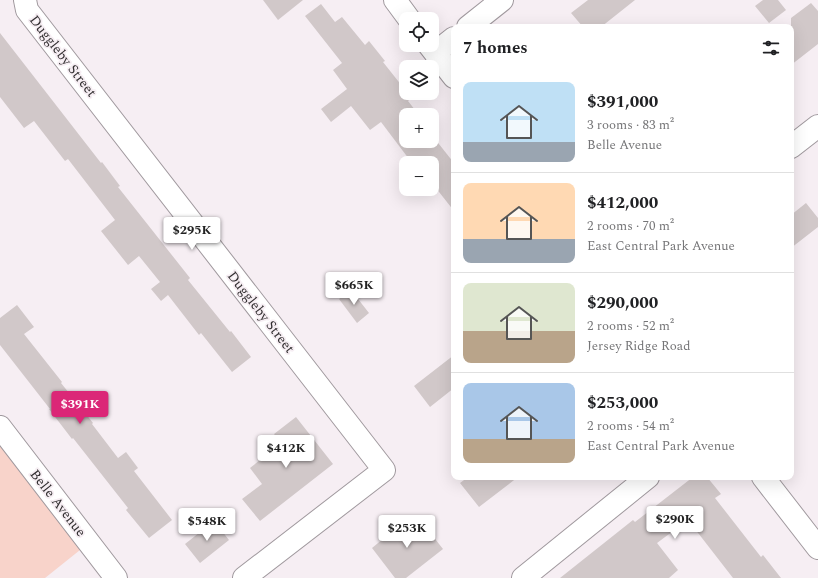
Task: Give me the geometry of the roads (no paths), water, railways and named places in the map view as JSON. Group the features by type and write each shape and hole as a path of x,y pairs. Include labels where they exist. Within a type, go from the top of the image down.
{"street":[{"name":"Duggleby Street","path":"25,0 27,10 384,470 244,578"},
{"path":"395,0 404,12"},
{"path":"472,24 502,0"},
{"path":"439,46 451,40"},
{"path":"434,52 451,73"},
{"path":"794,145 818,126"},
{"name":"Belle Avenue","path":"0,427 116,578"},
{"path":"523,578 644,480"},
{"path":"765,480 818,548"}]}
